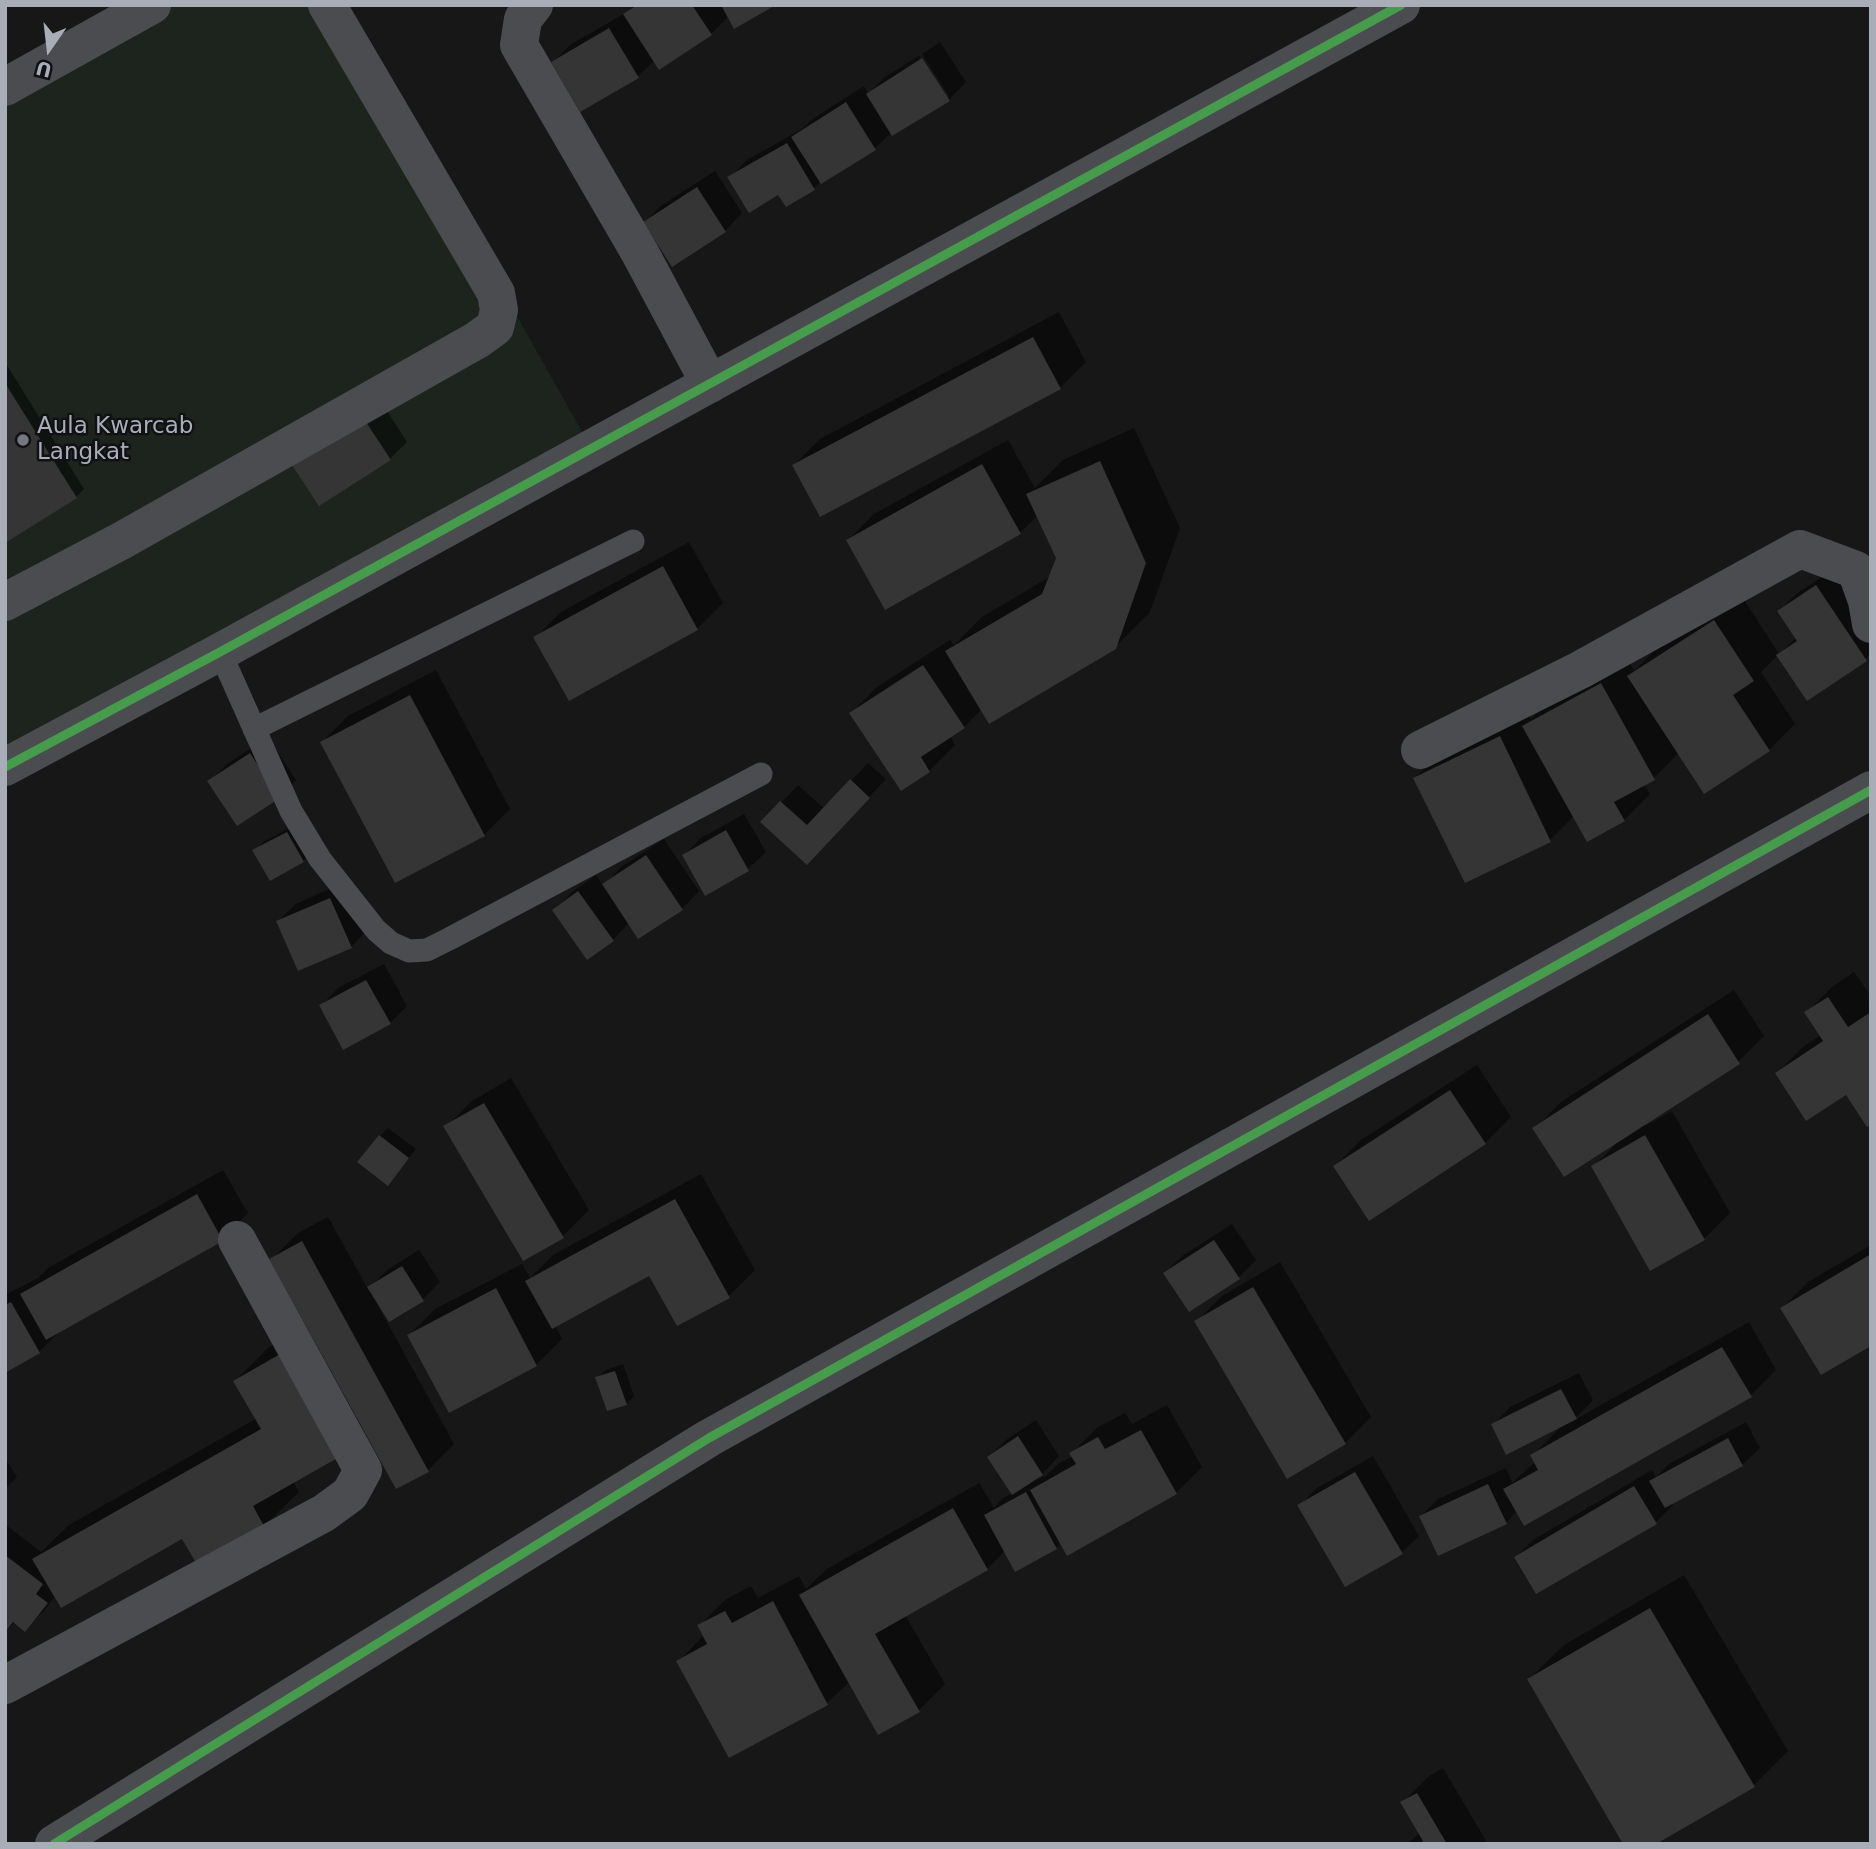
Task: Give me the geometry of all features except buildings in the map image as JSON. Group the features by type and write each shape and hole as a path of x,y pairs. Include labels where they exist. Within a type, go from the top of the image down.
{"street":[{"path":"5,88 152,5"},
{"path":"5,602 121,541 466,347 495,327 499,310 496,293 327,5"},
{"path":"534,5 523,19 519,44 640,253 710,384"},
{"path":"5,767 1401,5"},
{"path":"1420,750 1580,670 1800,549 1856,570 1867,601 1871,624"},
{"path":"54,1844 709,1438 1871,790"},
{"path":"5,1685 324,1513 350,1494 363,1470 237,1240"}],"lane":[{"path":"254,729 634,541"},
{"path":"220,652 291,811 320,859 376,930 391,943 409,951 427,950 449,939 761,774"}],"shaded area":[{"path":"118,5 342,5 585,437 5,753 5,69"}],"cycle path":[{"path":"5,767 1401,5"},
{"path":"54,1844 709,1438 1871,790"}],"place":[{"name":"Aula Kwarcab Langkat","path":"23,440"}]}
